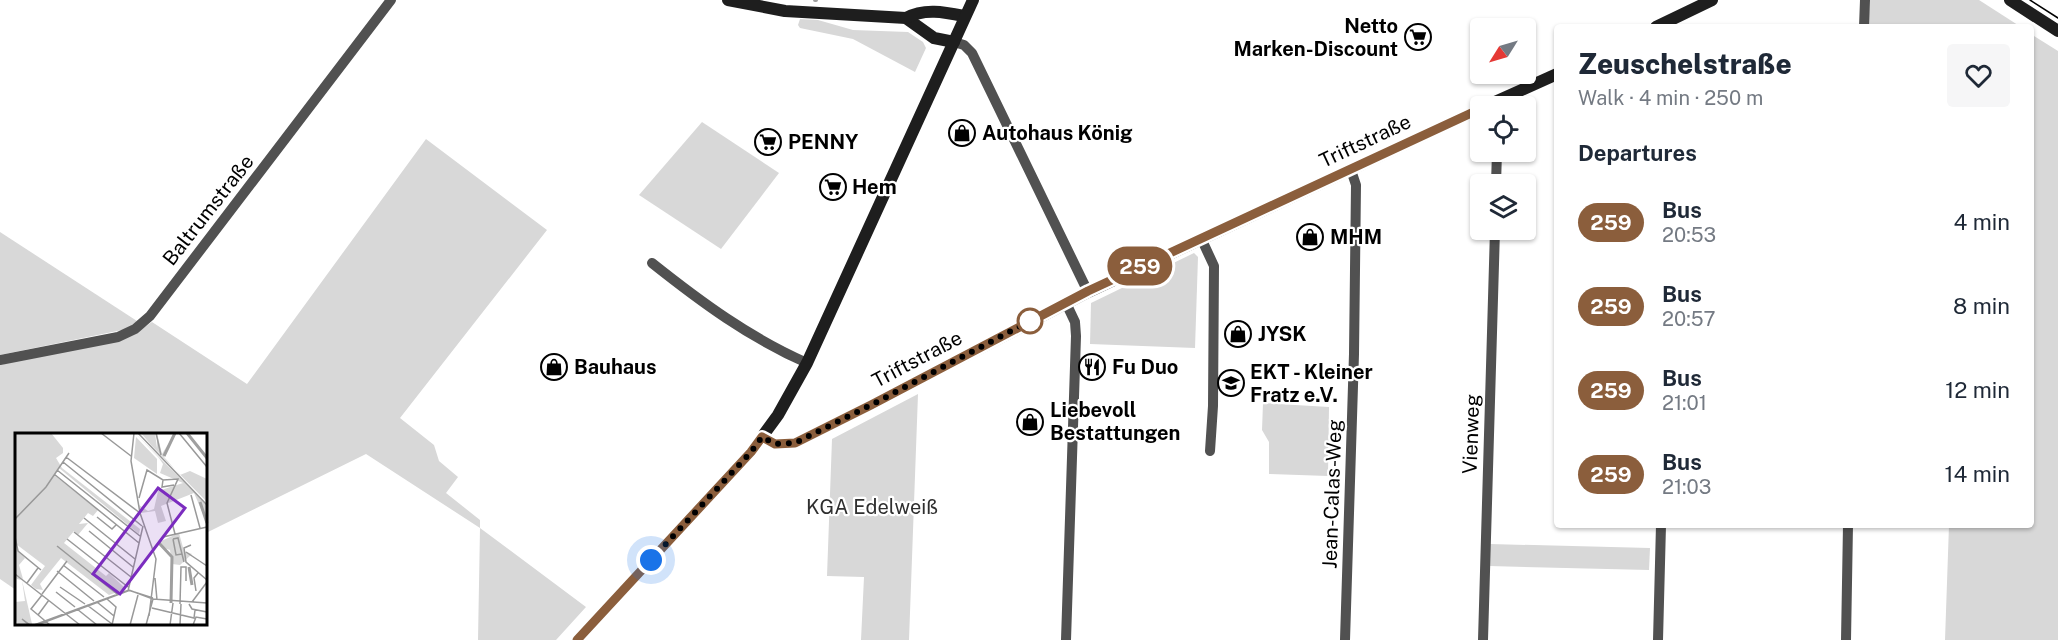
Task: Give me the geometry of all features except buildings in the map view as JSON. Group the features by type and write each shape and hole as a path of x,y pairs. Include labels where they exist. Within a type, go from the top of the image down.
{"main road":[{"path":"728,0 784,11 906,18 917,12 945,12 964,16"},
{"path":"577,640 751,452 778,415 807,363 973,0"},
{"path":"1672,23 1712,0"},
{"path":"2010,0 2058,31"},
{"path":"906,18 934,38 954,42"},
{"path":"1512,96 1554,75"},
{"name":"Triftstraße","path":"762,437 775,444 795,443 1088,291 1470,114"}],"street":[{"name":"Baltrumstraße","path":"0,360 118,337 135,329 150,316 391,0"},
{"path":"1863,24 1865,0"},
{"path":"954,42 964,45 972,53 1088,291"},
{"name":"Jean-Calas-Weg","path":"1346,640 1356,196 1355,178 1351,170"},
{"path":"1201,238 1214,267 1213,406 1210,451"},
{"name":"Vienweg","path":"1483,640 1495,240"},
{"path":"652,263 701,302 735,324 762,341 807,363"},
{"path":"1066,303 1076,326 1066,640"},
{"path":"1658,640 1661,528"},
{"path":"1845,640 1848,528"}],"green space":[{"path":"1870,0 1979,0 2016,24 1868,24"},
{"path":"800,19 818,20 853,30 908,32 923,42 926,48 915,72 853,39 800,28 798,25"},
{"path":"2034,36 2058,51 2058,640 1945,640 1949,528 2034,528"},
{"path":"702,122 779,173 721,249 639,195"},
{"path":"426,139 547,230 400,418 434,445 439,461 458,477 446,493 480,520 480,528 366,454 207,533 207,433 15,433 15,589 0,579 0,365 137,332 152,322 247,384"},
{"path":"0,232 137,321 127,329 0,355"},
{"path":"1194,253 1198,257 1195,348 1090,344 1091,303"},
{"name":"KGA Edelweiß","path":"918,394 909,640 861,640 864,577 827,576 832,439"},
{"path":"1263,403 1329,407 1328,476 1269,474 1269,442 1262,430"},
{"path":"480,528 586,607 556,640 478,640"},
{"path":"1490,544 1650,548 1649,570 1489,566"}],"tram line":[{"path":"2030,0 2058,18"}],"bus line":[{"name":"259","path":"577,640 751,452 762,437 775,444 795,443 1088,291 1470,114"}],"place":[{"name":"Netto Marken-Discount","path":"1418,37"},
{"name":"Autohaus König","path":"962,133"},
{"name":"PENNY","path":"768,142"},
{"name":"Hem","path":"833,187"},
{"name":"MHM","path":"1310,237"},
{"name":"JYSK","path":"1238,334"},
{"name":"Bauhaus","path":"554,367"},
{"name":"Fu Duo","path":"1092,367"},
{"name":"EKT - Kleiner Fratz e.V.","path":"1231,383"},
{"name":"Liebevoll Bestattungen","path":"1030,422"}],"route":[{"path":"651,560 751,452 762,437 775,444 795,443 1030,321"}]}
